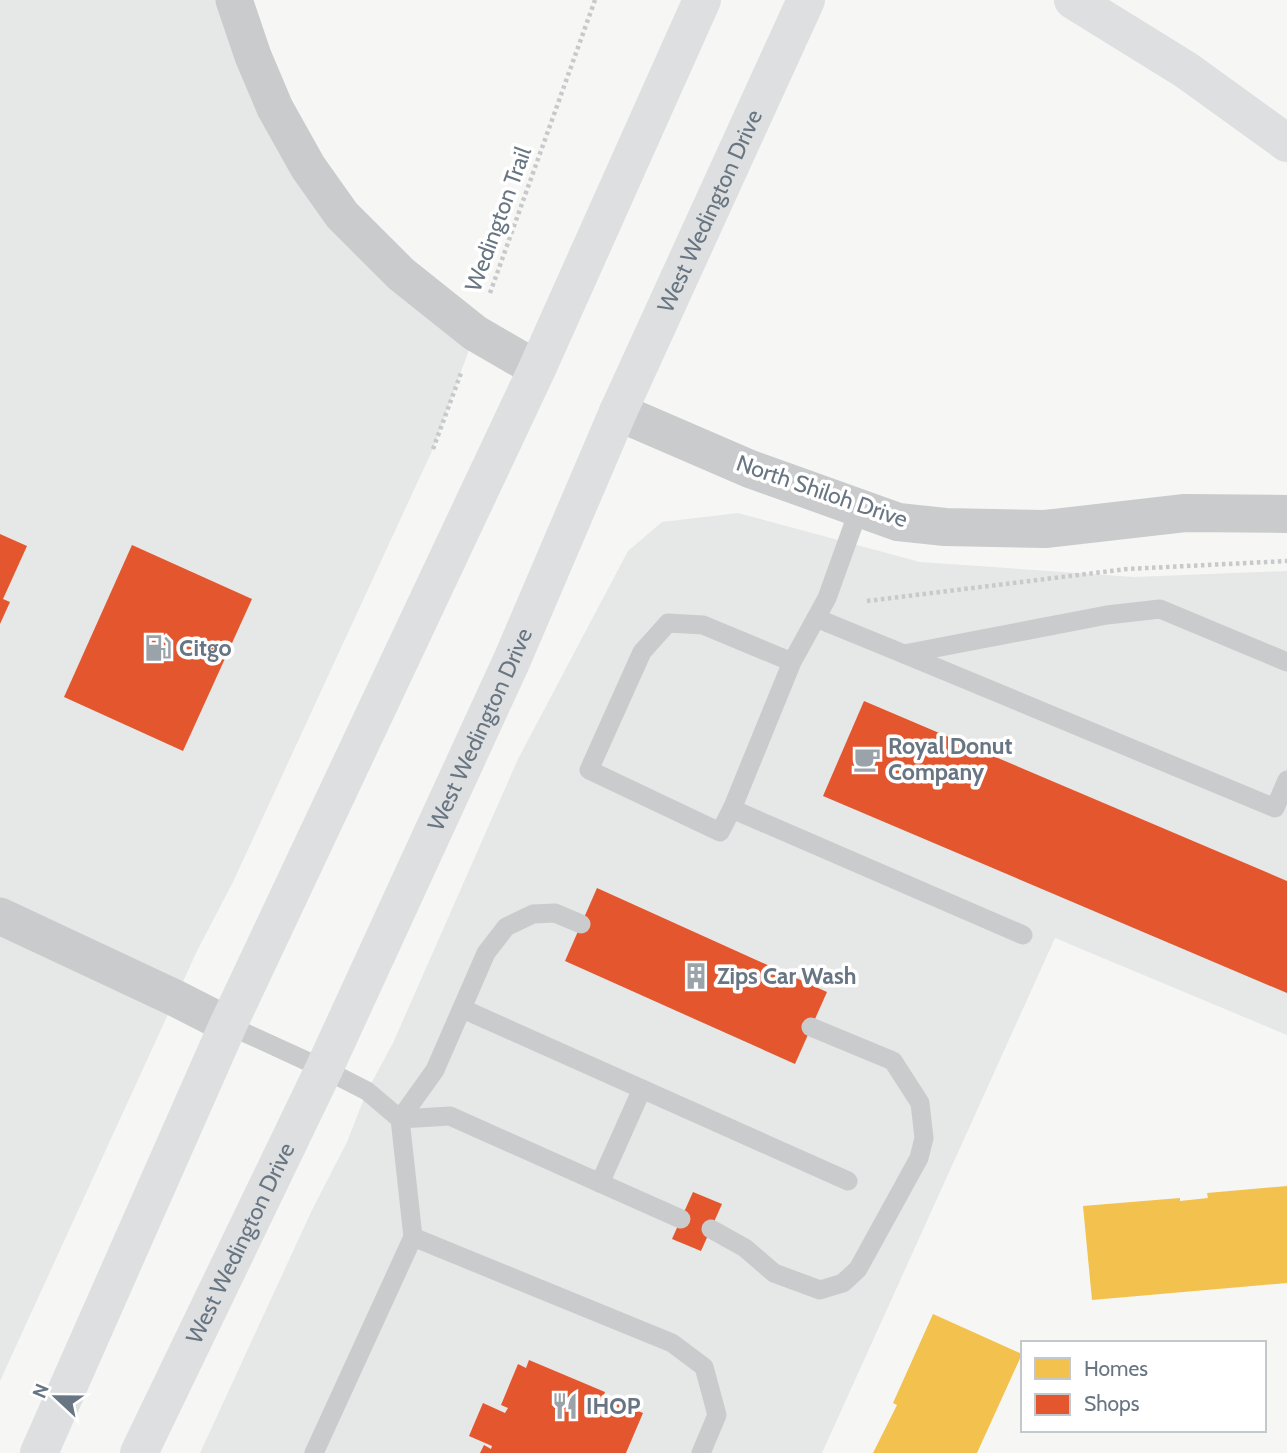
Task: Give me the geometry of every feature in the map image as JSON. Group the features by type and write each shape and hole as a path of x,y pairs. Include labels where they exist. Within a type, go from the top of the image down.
{"main road":[{"path":"39,1453 228,1025 537,369 702,0"},
{"name":"West Wedington Drive","path":"139,1453 324,1069 512,660 618,412 806,0"},
{"path":"1073,0 1186,71 1287,143"}],"street":[{"path":"234,0 253,56 275,108 308,167 342,215 401,274 475,333 537,369"},
{"name":"North Shiloh Drive","path":"618,412 750,469 898,522 945,527 1045,529 1185,513 1287,514"},
{"path":"0,916 228,1025"}],"lane":[{"path":"792,662 703,625 668,623 642,652 589,770 720,832 792,662 827,598 859,509"},
{"path":"904,654 1107,615 1160,609 1287,662"},
{"path":"816,618 1275,808 1287,780"},
{"path":"732,809 1023,935"},
{"path":"314,1453 413,1237 400,1119 435,1070 486,953 506,927 533,914 555,914 581,924"},
{"path":"463,1009 848,1181"},
{"path":"228,1025 367,1091 400,1119 450,1116 681,1219"},
{"path":"711,1229 745,1248 775,1273 797,1283 820,1290 843,1283 858,1269 919,1157 924,1138 920,1103 892,1061 811,1027"},
{"path":"600,1183 642,1088"},
{"path":"413,1237 672,1343 704,1367 717,1415 701,1453"}],"path":[{"name":"Wedington Trail","path":"433,449 594,0"},
{"path":"827,598 873,601 1127,569 1287,561"}],"shaded area":[{"path":"0,0 234,0 308,167 475,333 433,449 233,882 197,951 0,1381"},
{"path":"738,513 920,562 1134,577 1287,571 1287,1035 1055,938 822,1453 200,1453 312,1210 347,1142 367,1091 393,1043 518,759 628,551 662,522"}],"building: Homes":[{"path":"1287,1186 1287,1283 1092,1300 1083,1206 1180,1198 1180,1201 1208,1198 1207,1193"},
{"path":"933,1314 1021,1354 977,1453 873,1453 897,1405 893,1403"}],"building: Shops":[{"path":"0,534 27,546 3,599 10,602 0,624"},
{"name":"Citgo","path":"132,545 252,599 183,751 64,697"},
{"path":"864,701 1287,881 1287,993 823,796"},
{"name":"Zips Car Wash","path":"597,888 827,992 795,1064 565,961"},
{"path":"693,1192 722,1204 701,1251 672,1239"},
{"name":"IHOP","path":"529,1360 605,1392 603,1397 643,1413 626,1453 480,1453 484,1445 491,1449 492,1446 469,1436 483,1403 505,1413 508,1408 501,1405 518,1364 526,1368"}],"place":[{"name":"Citgo","path":"158,648"},
{"name":"Royal Donut Company","path":"867,759"},
{"name":"Zips Car Wash","path":"696,976"},
{"name":"IHOP","path":"565,1406"}]}
